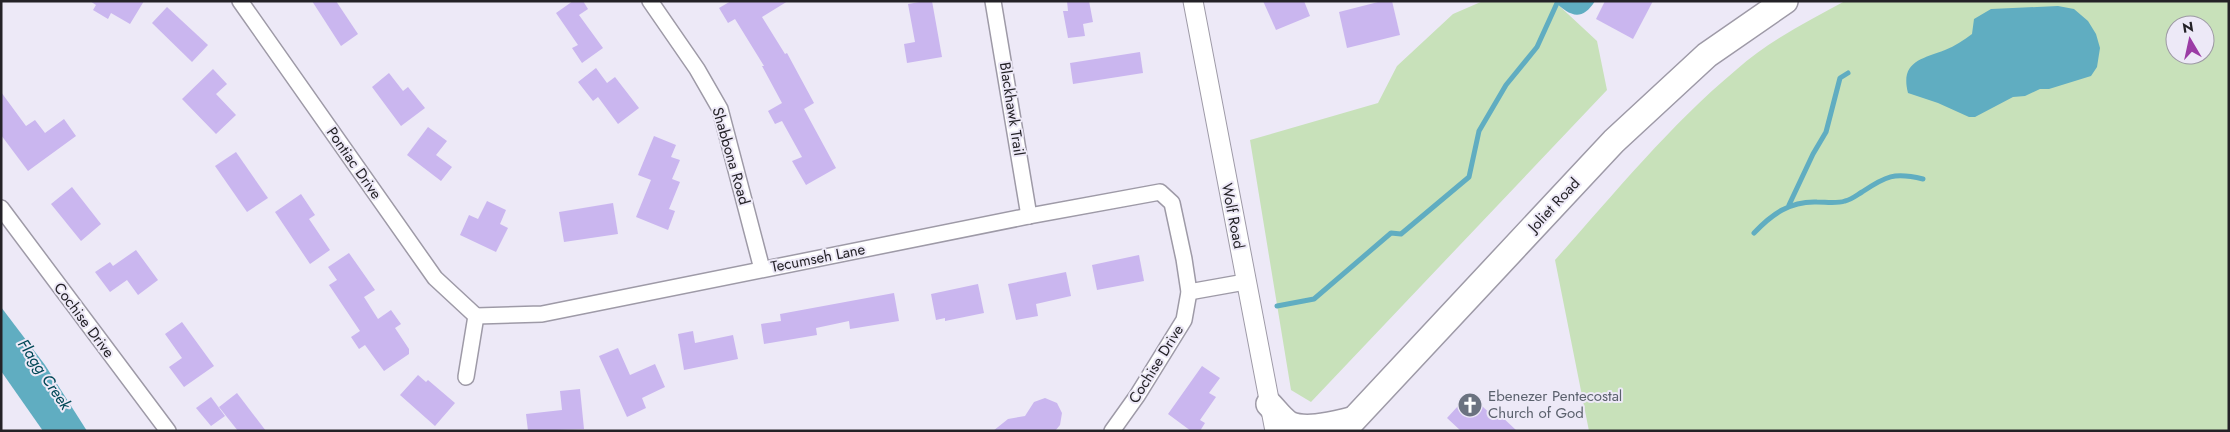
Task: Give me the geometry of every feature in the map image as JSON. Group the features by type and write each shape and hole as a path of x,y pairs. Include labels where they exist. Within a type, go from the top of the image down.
{"main road":[{"name":"Joliet Road","path":"1348,426 1614,141 1707,55 1785,1"},
{"path":"1269,404 1289,424 1303,427 1348,426"}],"street":[{"name":"Pontiac Drive","path":"240,1 435,278 476,316"},
{"name":"Shabbona Road","path":"650,1 697,69 720,109 762,269"},
{"name":"Blackhawk Trail","path":"993,1 1029,216"},
{"name":"Wolf Road","path":"1193,1 1245,282 1275,431"},
{"name":"Tecumseh Lane","path":"476,316 542,314 1029,216 1160,192"},
{"name":"Cochise Drive","path":"1112,431 1137,396 1184,320 1189,292 1184,259 1172,203 1160,192"},
{"name":"Cochise Drive","path":"1,208 168,431"},
{"path":"1189,292 1245,282"},
{"path":"466,377 476,316"}],"green space":[{"path":"1483,1 1554,1 1597,41 1607,90 1311,402 1291,390 1250,140 1378,103 1397,66 1453,14"},
{"path":"1845,1 2229,1 2229,431 1589,431 1555,260 1642,162 1688,114 1748,60 1788,33"}],"water":[{"path":"1554,1 1595,1 1585,12 1575,14 1565,10"},
{"path":"2058,6 2074,9 2088,21 2096,34 2100,48 2097,67 2091,76 2049,89 2040,89 2025,96 2013,97 1975,117 1969,117 1938,103 1908,93 1907,74 1914,63 1952,47 1972,34 1974,19 1991,9"},
{"name":"Flagg Creek","path":"1,307 45,365 87,431 43,431 1,371"}],"building":[{"path":"90,1 144,1 130,24 111,13 108,19 93,10 96,5"},
{"path":"312,1 336,1 358,34 341,46"},
{"path":"573,1 583,1 588,9 579,15 603,48 582,63 572,48 578,45 556,13"},
{"path":"731,1 788,1 762,17 785,54 787,53 814,103 804,109 836,168 806,185 792,161 802,157 782,121 775,124 768,111 782,103 762,66 764,66 735,19 728,23 719,8"},
{"path":"932,1 942,57 907,63 904,44 915,42 908,4"},
{"path":"1067,1 1089,1 1093,22 1083,24 1085,36 1068,38 1063,11 1068,11"},
{"path":"1263,1 1304,1 1310,16 1276,30"},
{"path":"1382,1 1392,1 1400,35 1347,48 1339,12"},
{"path":"1605,1 1653,1 1633,39 1596,19"},
{"path":"167,7 208,45 192,62 152,23"},
{"path":"1140,52 1143,73 1073,84 1070,63"},
{"path":"596,68 607,83 615,77 639,108 618,124 598,97 593,101 578,82"},
{"path":"213,69 227,84 216,94 236,115 216,134 182,99"},
{"path":"389,73 403,91 408,87 425,108 401,126 372,87"},
{"path":"1,92 26,126 35,120 45,133 64,119 76,136 28,171 1,135"},
{"path":"428,127 447,141 436,155 452,167 441,181 407,155"},
{"path":"654,136 676,145 671,157 680,160 672,179 680,182 669,209 675,211 668,230 636,217 651,180 638,175"},
{"path":"236,152 268,198 247,212 215,166"},
{"path":"72,187 101,224 81,241 51,204"},
{"path":"301,194 315,215 309,219 330,250 310,264 275,212"},
{"path":"487,201 506,210 500,224 508,228 496,252 460,235 469,215 478,219"},
{"path":"613,203 618,234 564,242 559,212"},
{"path":"136,250 158,280 138,295 127,280 110,292 95,272 110,262 113,266"},
{"path":"349,253 375,290 364,297 378,319 391,310 401,324 395,328 409,349 409,354 384,371 365,345 359,349 351,337 360,331 329,285 337,280 328,267"},
{"path":"1139,255 1144,281 1097,290 1092,265"},
{"path":"1066,272 1071,296 1036,304 1038,316 1016,320 1008,284"},
{"path":"978,284 984,313 945,321 945,318 936,320 931,294"},
{"path":"894,293 899,321 850,329 849,321 816,328 817,335 764,344 761,324 781,321 780,314"},
{"path":"182,322 214,366 184,387 169,367 182,358 165,334"},
{"path":"693,331 695,343 733,335 738,359 684,370 678,334"},
{"path":"618,348 630,375 655,364 665,387 642,398 646,408 627,417 599,356"},
{"path":"1202,366 1220,378 1209,393 1216,397 1200,420 1205,423 1200,431 1191,431 1168,414"},
{"path":"418,375 426,382 428,380 455,403 435,426 400,395"},
{"path":"580,389 584,429 528,431 526,414 562,410 560,391"},
{"path":"237,393 266,431 238,431 219,407"},
{"name":"Ebenezer Pentecostal Church of God","path":"1469,394 1496,419 1500,415 1517,431 1461,431 1447,418"},
{"path":"211,397 225,416 211,426 196,408"},
{"path":"1045,398 1057,403 1062,413 1060,425 1055,431 993,431 1008,419 1025,416 1034,402"}],"waterway":[{"path":"1277,306 1314,299 1391,233 1401,234 1469,177 1479,131 1506,85 1537,47 1558,1"},
{"path":"1789,205 1813,154 1826,132 1840,78 1848,73"},
{"path":"1754,233 1768,220 1790,206 1807,202 1842,202 1891,177 1905,176 1923,179"}],"place":[{"name":"Ebenezer Pentecostal Church of God","path":"1470,405"}]}
